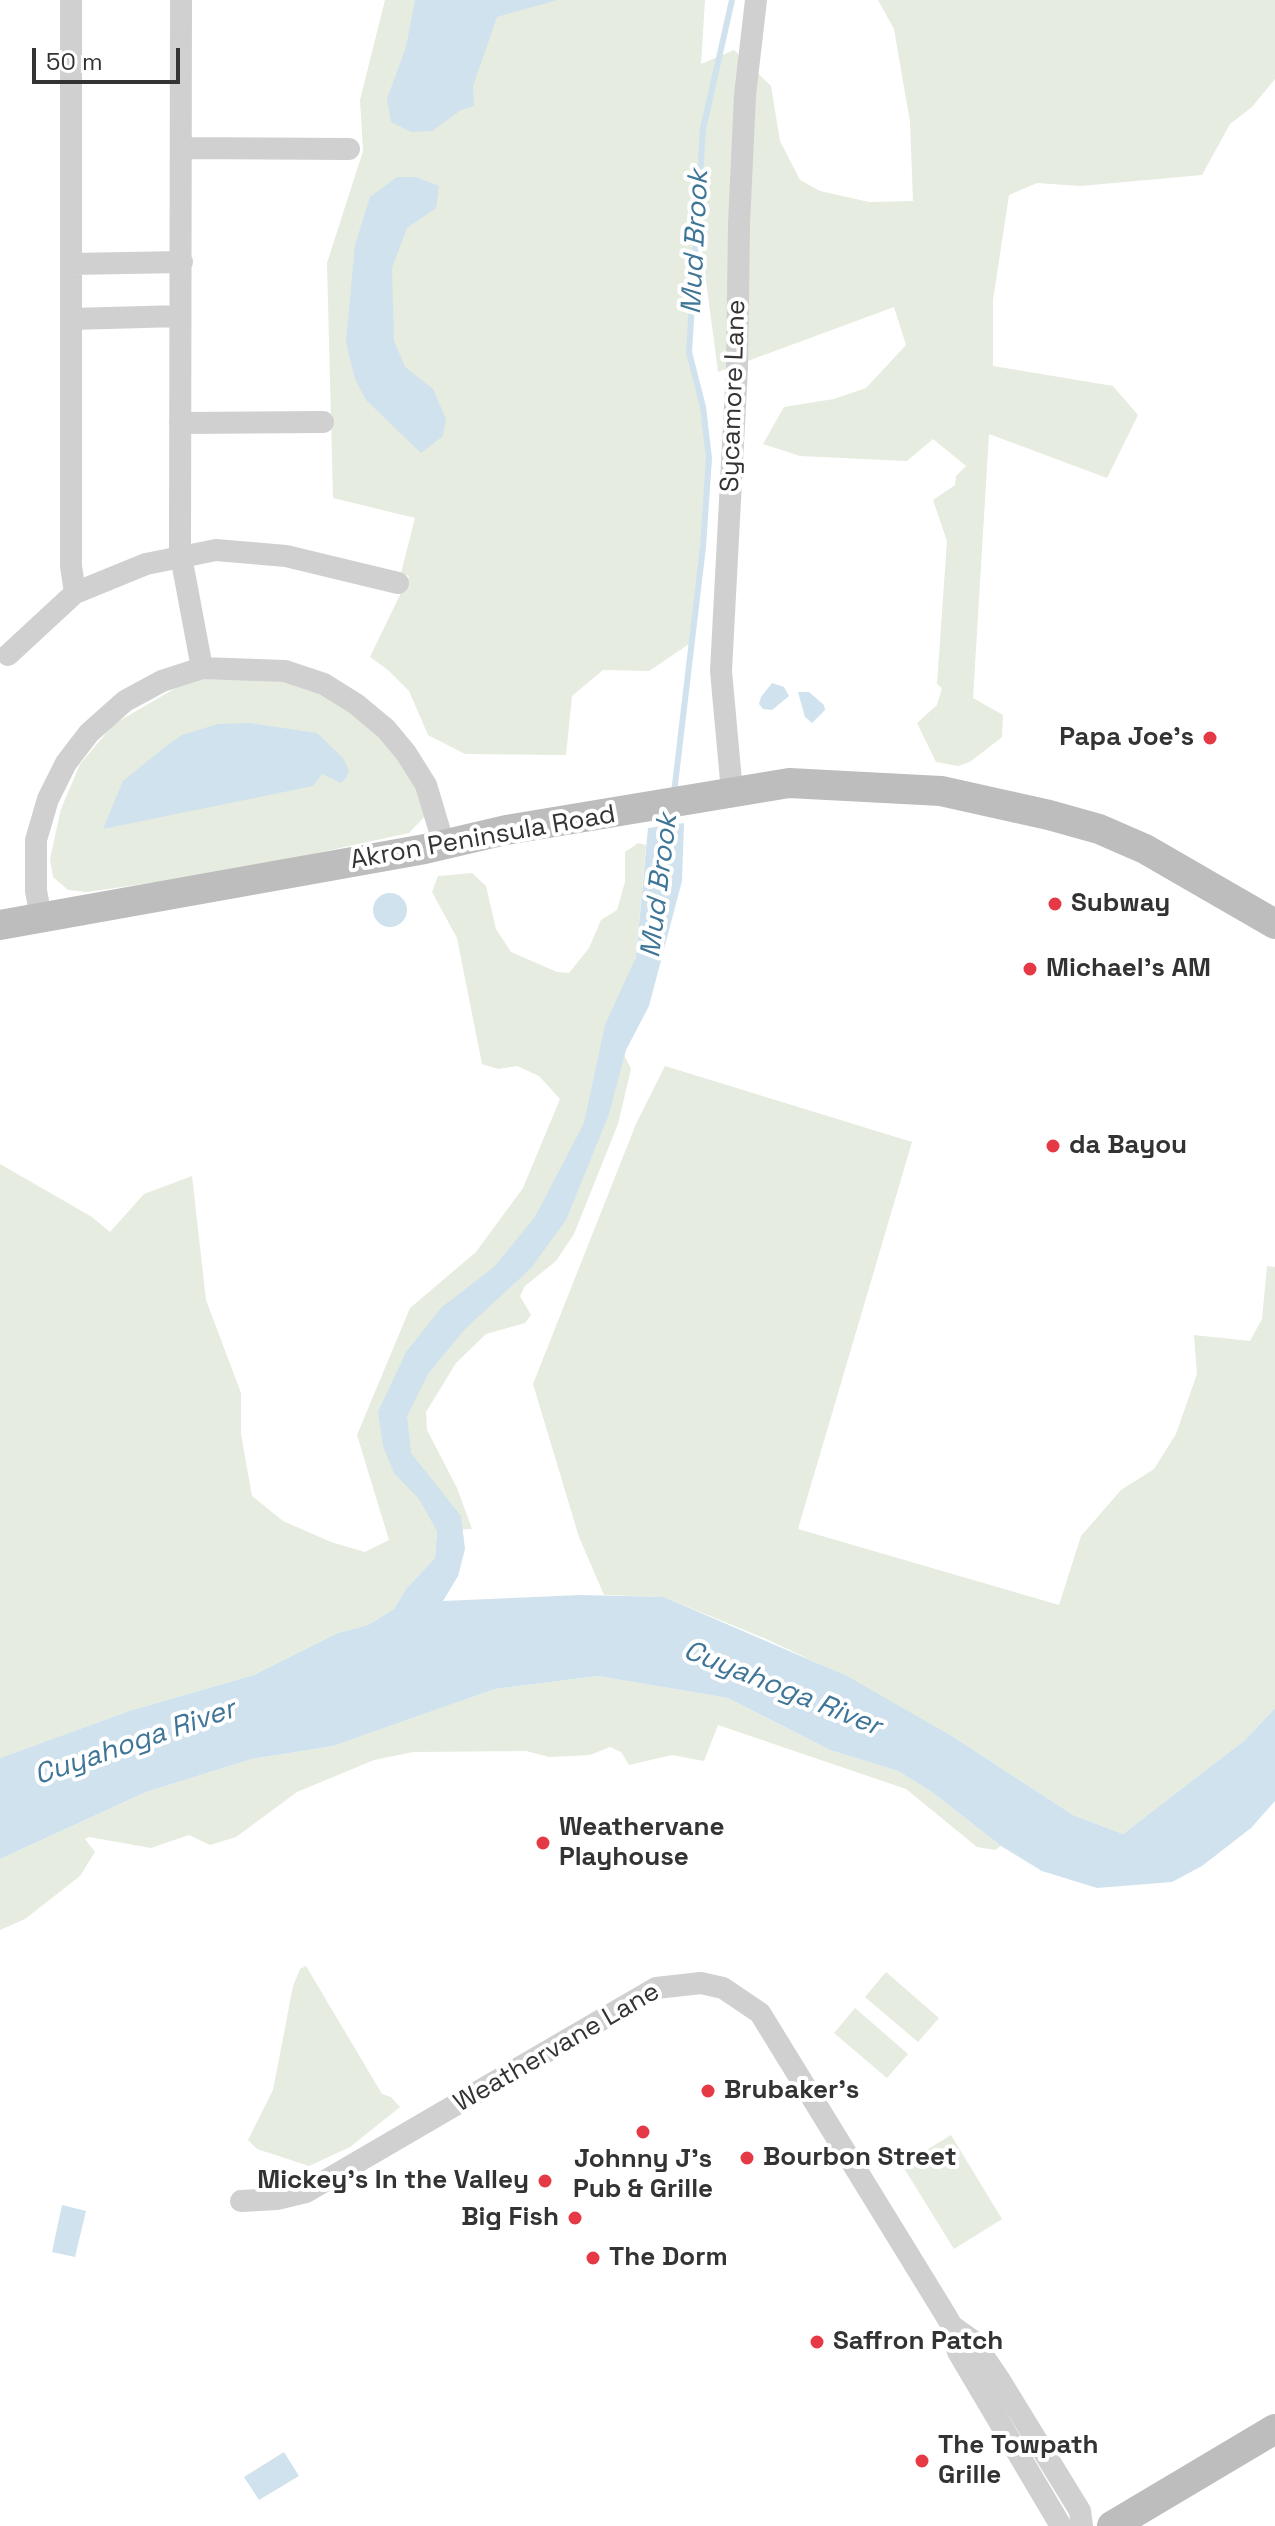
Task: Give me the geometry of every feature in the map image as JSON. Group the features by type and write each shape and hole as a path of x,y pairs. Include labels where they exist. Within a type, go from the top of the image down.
{"street":[{"path":"71,0 71,566 75,593"},
{"path":"181,0 180,554 202,668"},
{"name":"Sycamore Lane","path":"732,792 721,671 737,368 739,210 745,95 756,0"},
{"path":"181,148 349,149"},
{"path":"71,264 182,262"},
{"path":"71,319 180,316"},
{"path":"180,423 323,422"},
{"path":"8,655 75,593 146,564 180,554 245,550 286,556 398,583"},
{"path":"41,917 36,840 48,799 66,763 89,733 125,701 162,681 202,668 285,671 324,684 356,704 386,729 426,785 444,845"},
{"name":"Akron Peninsula Road","path":"0,925 444,845 506,830 789,783 868,784 941,791 1099,829 1145,849 1275,924"},
{"name":"Weathervane Lane","path":"241,2201 277,2199 306,2192 656,1988 701,1983 723,1988 760,2013 952,2326 958,2352 982,2373 1032,2433 1080,2511 1082,2526"},
{"name":"Weathervane Lane","path":"982,2373 1012,2445 1061,2526"},
{"path":"1112,2526 1275,2429"},
{"path":"1012,2445 1032,2433"}],"shaded area":[{"path":"385,0 705,0 701,64 734,50 771,86 780,141 800,180 820,191 869,202 913,201 910,122 894,29 878,0 1275,0 1275,79 1252,107 1230,124 1202,175 1080,186 1037,183 1009,195 993,300 993,366 1113,386 1138,415 1107,478 989,434 973,698 1003,715 1002,737 970,762 958,766 936,762 917,723 937,705 942,688 937,684 947,541 933,500 955,485 956,476 966,466 933,439 907,461 800,456 763,444 784,407 834,399 866,388 906,345 894,307 718,372 698,219 689,352 703,407 709,458 692,642 649,671 603,670 572,696 566,755 465,754 428,735 409,691 370,657 409,576 401,573 415,518 333,498 327,263 363,151 360,100"},
{"path":"210,676 279,678 335,697 401,754 427,814 409,833 234,871 87,892 68,890 53,877 50,859 61,809 80,764 114,724 179,686"},
{"path":"638,843 646,845 636,957 611,1028 631,1069 618,1124 574,1234 556,1261 525,1286 520,1296 531,1315 525,1323 486,1334 456,1363 426,1412 427,1430 457,1488 472,1529 437,1531 435,1558 406,1589 394,1609 368,1625 338,1633 254,1675 129,1711 0,1758 0,1164 92,1217 110,1232 144,1194 192,1176 206,1300 241,1393 241,1434 252,1496 283,1521 331,1542 365,1552 389,1540 357,1435 410,1308 476,1252 523,1188 560,1099 539,1076 517,1066 498,1069 482,1064 457,938 432,892 438,876 472,873 486,886 496,929 511,952 557,972 569,973 589,948 601,920 617,910 625,882 625,852"},
{"path":"665,1066 912,1142 798,1529 1059,1605 1081,1536 1121,1490 1154,1469 1176,1434 1197,1374 1194,1335 1250,1341 1262,1319 1267,1266 1275,1267 1275,1708 1245,1740 1123,1834 1073,1815 955,1738 832,1670 766,1639 664,1597 604,1595 579,1537 533,1384 636,1124"},
{"path":"598,1676 728,1698 830,1750 898,1771 932,1792 1001,1846 995,1850 977,1847 906,1789 718,1725 704,1761 672,1755 629,1765 621,1752 610,1747 590,1755 549,1757 526,1751 413,1752 374,1760 297,1792 236,1837 210,1845 189,1835 151,1848 89,1837 85,1839 95,1852 80,1876 25,1919 0,1930 0,1859 146,1792 252,1759 333,1746 495,1689"},
{"path":"306,1966 382,2094 391,2097 400,2107 350,2147 309,2166 257,2149 248,2140 273,2090 293,1986 300,1969"},
{"path":"886,1972 939,2018 918,2042 865,1997"},
{"path":"855,2008 908,2054 887,2078 834,2033"},
{"path":"951,2135 1002,2219 954,2249 902,2165"}],"water":[{"path":"415,0 557,0 497,17 473,86 474,106 461,110 432,131 411,132 391,122 387,99 406,47"},
{"path":"397,177 416,177 439,186 436,208 407,228 392,268 394,341 405,367 433,389 446,419 443,436 421,453 366,400 355,379 346,342 355,245 370,197"},
{"path":"772,683 784,687 789,696 772,710 763,709 759,704 761,697"},
{"path":"798,692 809,692 824,705 825,710 812,723 805,717"},
{"path":"249,723 317,733 343,758 349,771 346,778 341,783 322,774 313,786 103,829 123,781 165,747 182,735 218,724"},
{"name":"Cuyahoga River","path":"684,823 682,881 649,1006 626,1050 609,1114 566,1220 531,1268 464,1330 428,1374 407,1416 411,1453 461,1516 465,1549 458,1576 443,1601 581,1595 664,1597 847,1676 955,1738 1073,1815 1123,1834 1245,1740 1275,1708 1275,1801 1251,1828 1202,1866 1172,1882 1097,1888 1042,1871 1001,1846 932,1792 898,1771 830,1750 728,1698 598,1676 495,1689 333,1746 252,1759 146,1792 0,1859 0,1758 129,1711 254,1675 338,1633 368,1625 394,1609 406,1589 435,1558 437,1531 419,1499 394,1473 383,1446 378,1412 406,1352 442,1307 494,1267 535,1217 584,1123 605,1025 636,957 648,828"},
{"path":"390,893 402,898 407,910 402,922 390,927 378,922 373,910 378,898"},
{"path":"62,2205 86,2211 75,2257 52,2252"},
{"path":"284,2452 299,2476 259,2500 244,2477"}],"waterway":[{"name":"Mud Brook","path":"674,793 703,547 709,458 703,407 689,352 703,129 732,0"}],"place":[{"name":"Papa Joe's","path":"1210,738"},
{"name":"Subway","path":"1055,904"},
{"name":"Michael's AM","path":"1030,969"},
{"name":"da Bayou","path":"1053,1146"},
{"name":"Weathervane Playhouse","path":"543,1843"},
{"name":"Brubaker's","path":"708,2091"},
{"name":"Johnny J's Pub & Grille","path":"643,2132"},
{"name":"Bourbon Street","path":"747,2158"},
{"name":"Mickey's In the Valley","path":"545,2181"},
{"name":"Big Fish","path":"575,2218"},
{"name":"The Dorm","path":"593,2258"},
{"name":"Saffron Patch","path":"817,2342"},
{"name":"The Towpath Grille","path":"922,2461"}]}
